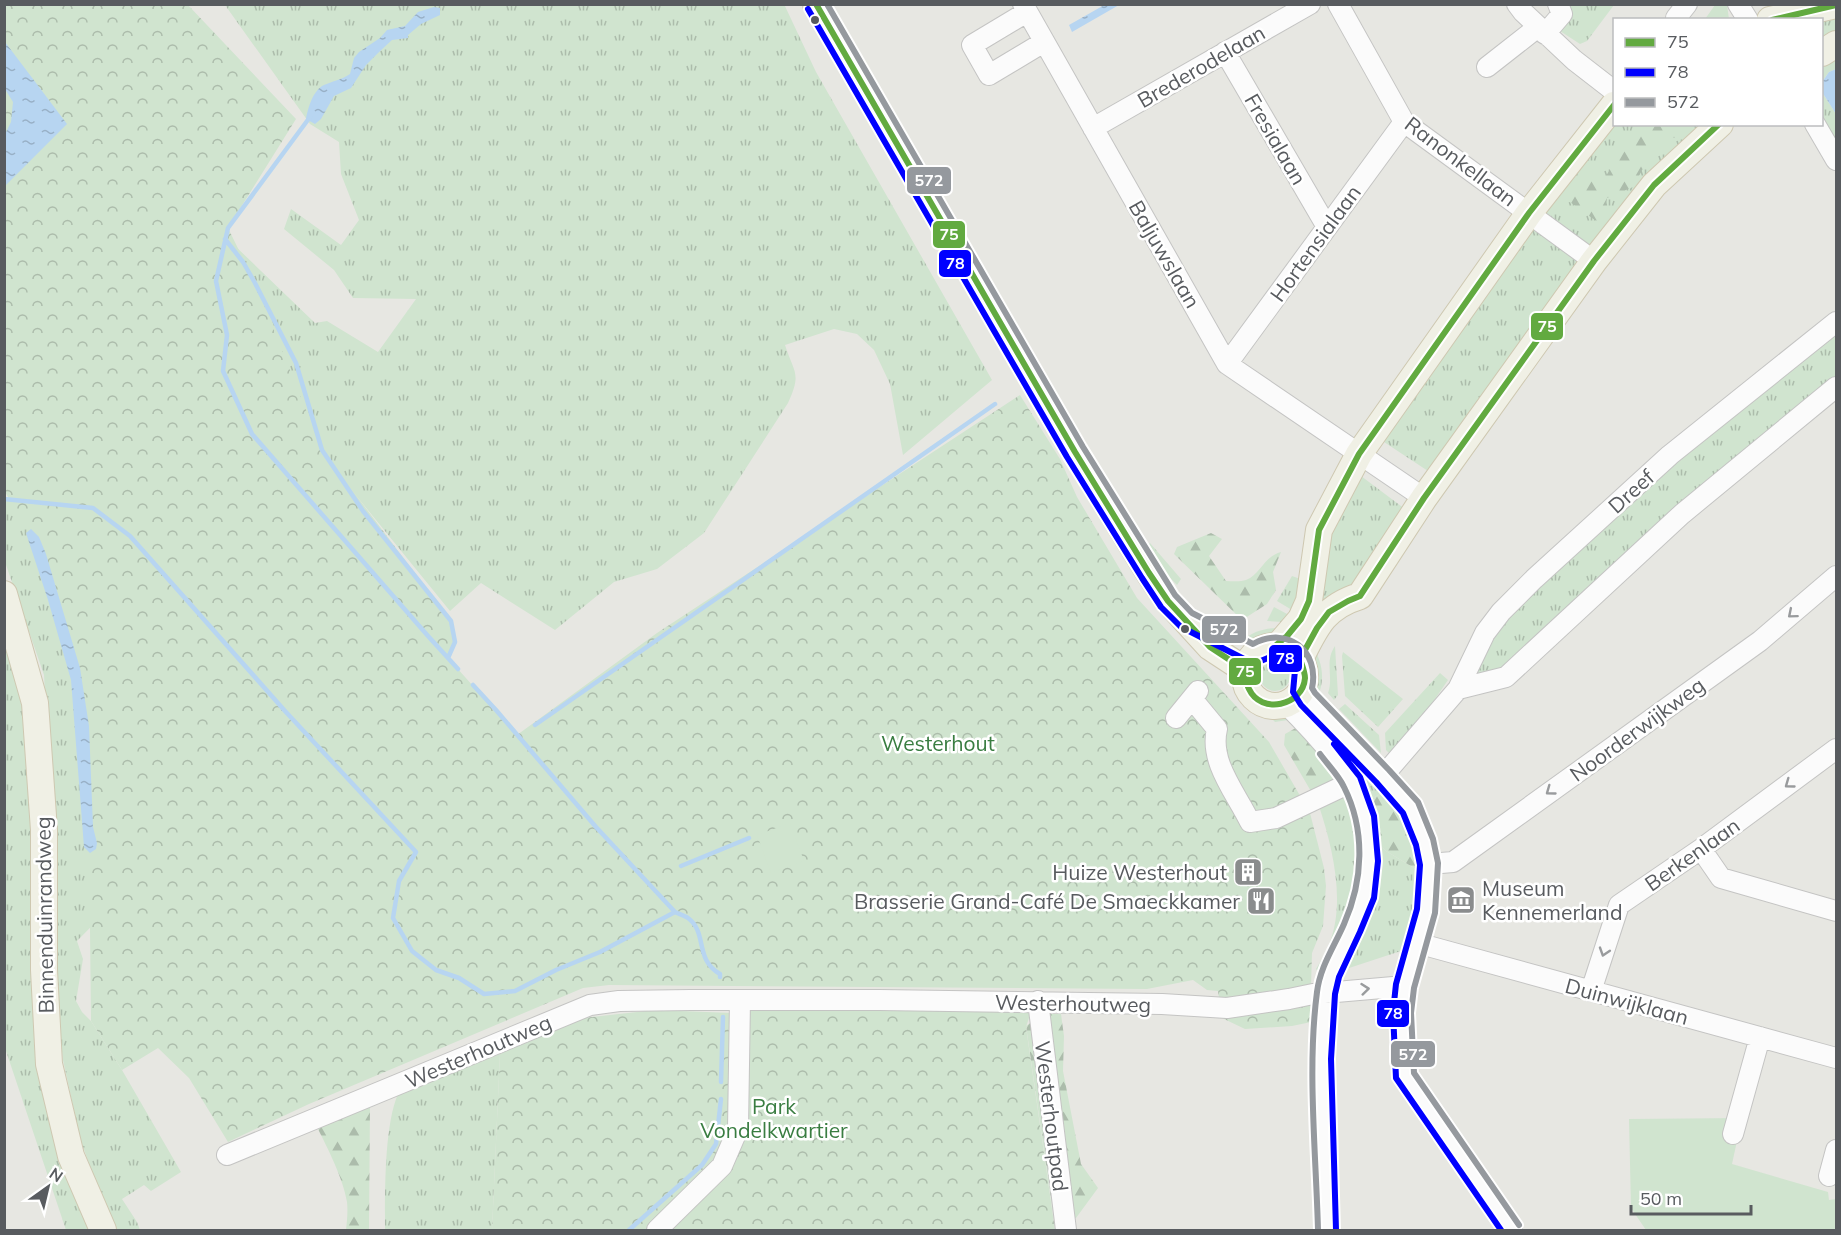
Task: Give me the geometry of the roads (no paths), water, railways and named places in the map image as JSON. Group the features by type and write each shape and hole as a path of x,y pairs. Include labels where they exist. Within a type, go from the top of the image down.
{"main road":[{"path":"816,4 1075,452 1149,573 1168,601 1210,647 1249,662"},
{"path":"1778,18 1836,4"},
{"path":"1823,52 1836,44"},
{"path":"1278,645 1295,628 1305,610 1312,585 1319,530 1359,454 1529,213 1613,106"},
{"path":"1300,659 1311,638 1332,608 1345,600 1360,596 1424,498 1594,261 1654,185 1718,126"},
{"name":"Binnenduinrandweg","path":"4,594 35,703 44,830 44,970 49,1064 71,1156 103,1230"},
{"path":"1278,645 1287,648 1300,659 1305,678 1294,697 1268,705 1252,696 1245,679 1249,662 1260,649 1278,645"}],"street":[{"name":"Brederodelaan","path":"1093,128 1310,4"},
{"name":"Ranonkellaan","path":"1338,4 1404,122 1594,261"},
{"path":"1517,4 1574,60 1613,90"},
{"path":"1487,67 1562,14 1558,4"},
{"path":"1738,4 1747,18"},
{"path":"1025,8 972,45 989,75 1044,42"},
{"name":"Baljuwslaan","path":"1025,8 1227,364 1424,498"},
{"name":"Fresialaan","path":"1225,52 1327,226"},
{"name":"Hortensialaan","path":"1227,364 1404,122"},
{"path":"1816,126 1836,160"},
{"name":"Dreef","path":"1383,776 1458,689 1485,633 1501,612 1670,455 1836,322"},
{"path":"1458,689 1506,677 1682,514 1836,387"},
{"name":"Noorderwijkweg","path":"1429,864 1453,862 1760,641 1836,576"},
{"path":"1176,718 1196,695 1223,723 1215,738 1223,772 1250,822 1276,818 1352,782"},
{"path":"1294,697 1322,715 1383,776 1411,808 1425,842 1429,864 1426,911 1405,986 1402,1013 1405,1076 1512,1230"},
{"path":"1294,697 1310,728 1352,782 1366,819 1369,861 1365,895 1330,974 1326,993 1322,1070 1327,1230"},
{"name":"Berkenlaan","path":"1591,991 1619,906 1701,849 1836,749"},
{"path":"1701,849 1721,878 1836,911"},
{"name":"Duinwijklaan","path":"1417,943 1836,1058"},
{"name":"Westerhoutweg","path":"227,1155 590,1005 619,1001 1038,1001 1227,1008 1326,993 1405,986"},
{"path":"657,1230 722,1166 738,1129 740,1000"},
{"name":"Westerhoutpad","path":"1038,1001 1066,1230"},
{"path":"1733,1134 1760,1037"},
{"path":"1829,1176 1836,1150"}],"water":[{"path":"1106,4 1119,5 1072,32 1069,25"},
{"path":"434,7 440,8 440,15 421,24 408,35 408,38 392,40 366,65 351,88 334,96 321,119 315,124 306,119 314,95 320,87 350,74 354,58 359,52 380,38 387,30 405,26 418,12"},
{"path":"5,42 67,124 5,186 5,134 11,122 13,102 5,89"},
{"path":"1836,69 1836,114 1823,94 1823,81 1829,72"},
{"path":"31,529 39,537 46,554 80,668 89,726 93,827 97,843 96,849 90,853 84,847 71,680 26,533"}],"waterway":[{"path":"310,117 228,228 216,281 227,335 223,371 252,434 458,669"},
{"path":"225,239 243,262 296,363 322,450 363,511 451,621 455,642 448,658"},
{"path":"535,725 995,404"},
{"path":"4,499 93,508 130,536 285,711 416,852 399,881 393,918 412,951 436,970 459,978 484,994 515,991 556,970 600,952 675,912"},
{"path":"473,685 596,827 675,912 688,918 694,924 707,961 720,974 720,977"},
{"path":"681,866 749,838"},
{"path":"721,1082 723,1017"},
{"path":"629,1230 702,1165 716,1144 721,1099"}],"place":[{"name":"Huize Westerhout","path":"1248,872"},
{"name":"Museum Kennemerland","path":"1461,900"},
{"name":"Brasserie Grand-Café De Smaeckkamer","path":"1261,901"}],"park label":[{"name":"Westerhout","path":"938,743"},
{"name":"Park Vondelkwartier","path":"774,1118"}]}
